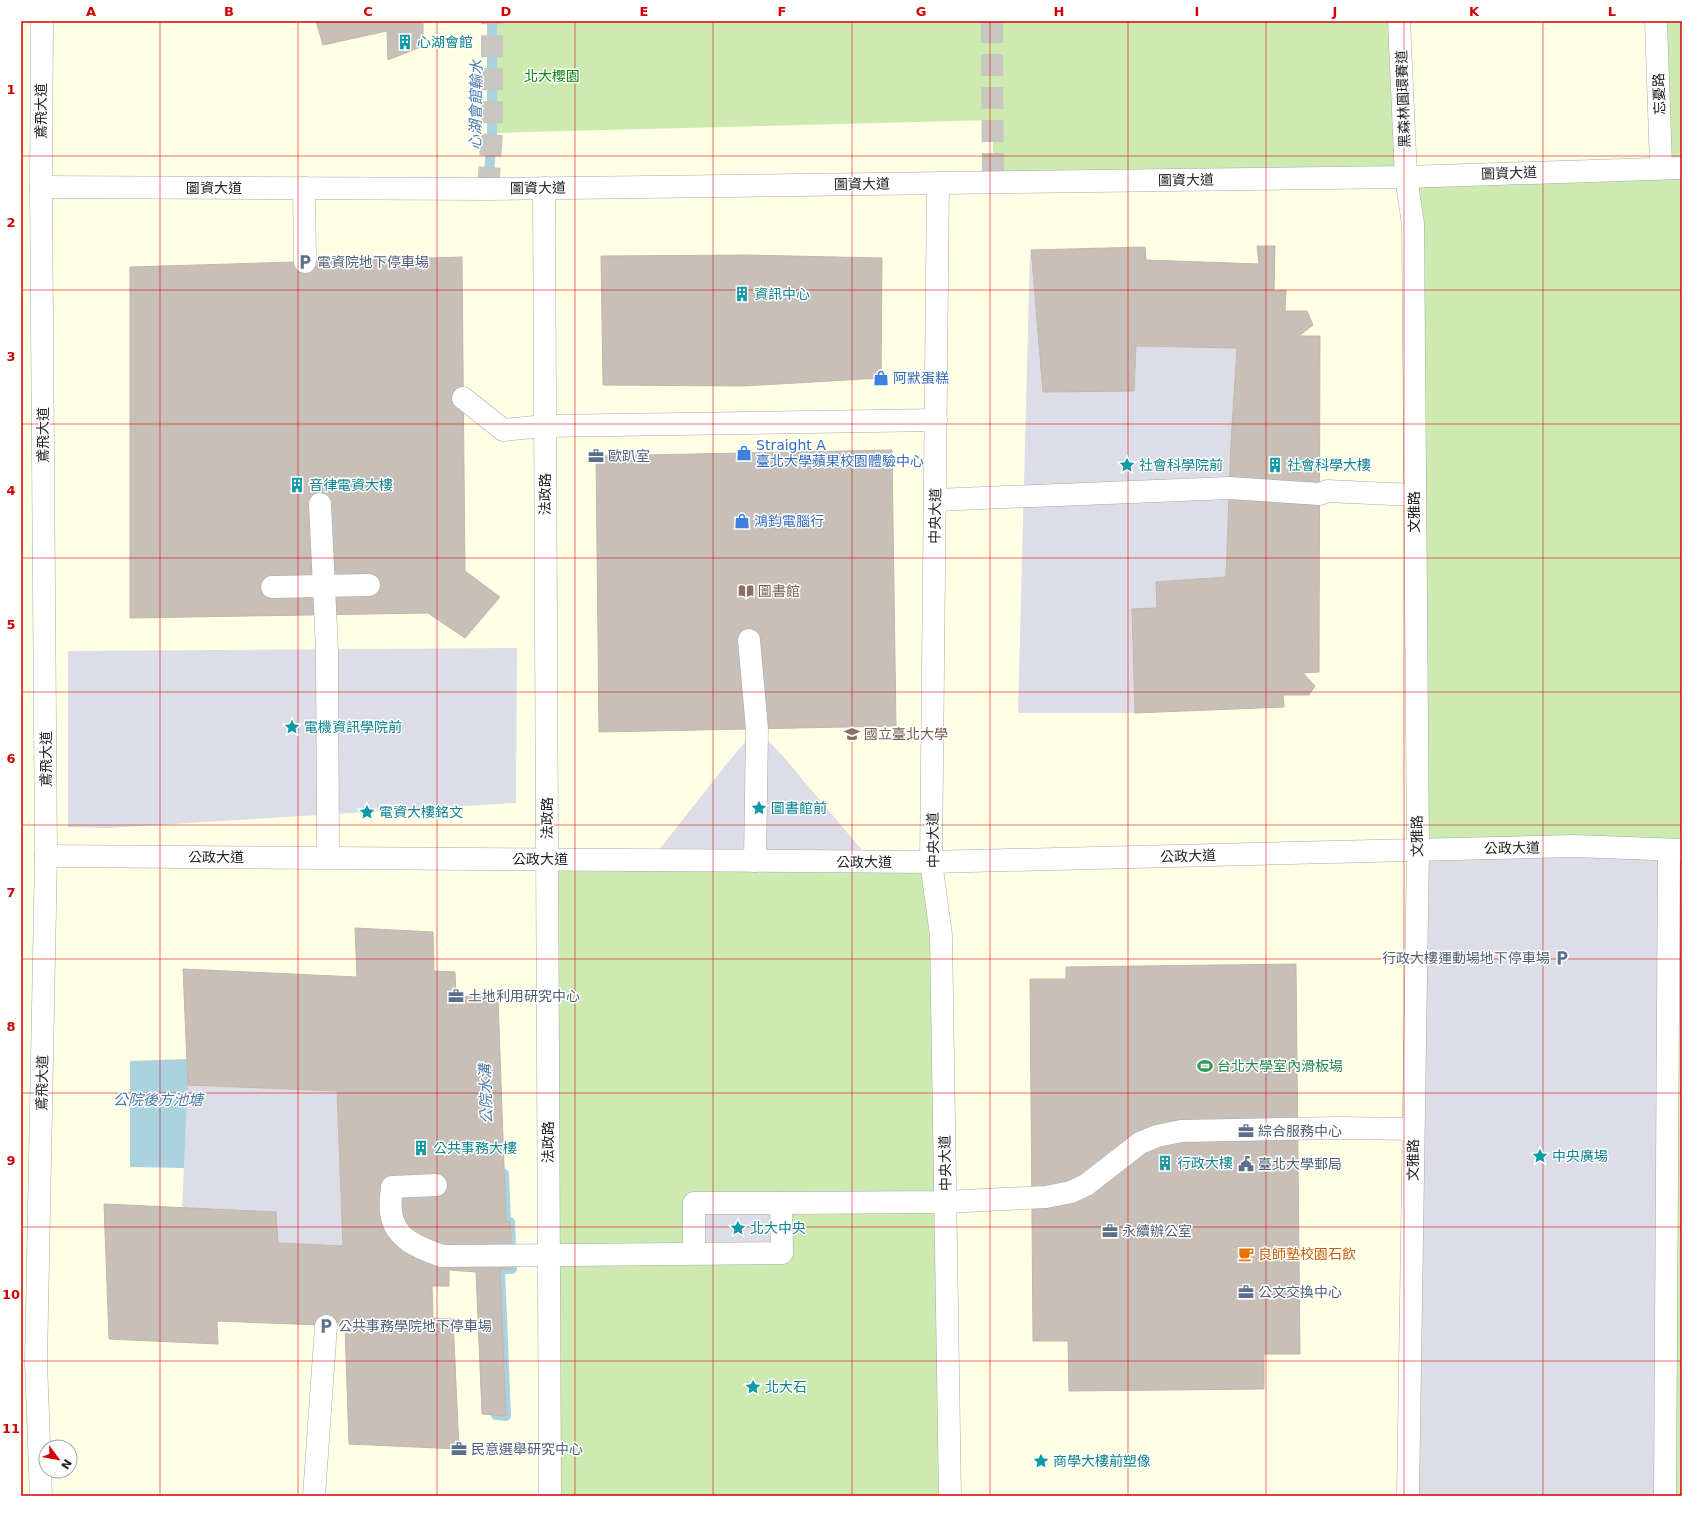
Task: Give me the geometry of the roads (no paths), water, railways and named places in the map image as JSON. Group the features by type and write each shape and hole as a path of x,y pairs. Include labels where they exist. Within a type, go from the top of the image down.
{"street":[{"name":"鳶飛大道","path":"41,1496 36,1362 46,856 41,187 42,21"},
{"name":"黑森林圓環賽道","path":"1399,21 1406,177"},
{"name":"忘憂路","path":"1656,21 1672,167"},
{"name":"圖資大道","path":"41,187 544,188 1406,177 1672,167"},
{"name":"文雅路","path":"1406,177 1413,224 1418,850 1408,1496"},
{"name":"中央大道","path":"938,183 931,862 941,935 950,1496"},
{"path":"304,188 305,262"},
{"name":"法政路","path":"544,188 550,1496"},
{"path":"463,398 503,430 545,426 936,420"},
{"path":"935,500 1229,488 1320,494 1327,491 1414,495"},
{"path":"320,504 327,650 328,857"},
{"path":"272,587 369,585"},
{"path":"749,640 757,729 755,861"},
{"name":"公政大道","path":"46,856 931,862 1574,846 1675,850"},
{"path":"1665,1496 1675,850"},
{"path":"694,1253 694,1203 945,1202 1046,1197 1071,1192 1086,1186 1140,1143 1157,1136 1181,1132 1338,1128 1413,1129"},
{"path":"436,1185 392,1187 391,1213 400,1235 420,1249 442,1256 782,1253 781,1203"},
{"path":"314,1496 326,1326"}],"water":[{"name":"公院後方池塘","path":"187,1059 188,1085 184,1168 130,1167 130,1061"}],"waterway":[{"name":"心湖會館輸水","path":"488,189 492,133 492,21"},
{"name":"公院水溝","path":"504,1174 506,1221 510,1222 511,1246"},
{"name":"公院水溝","path":"496,1415 506,1416 500,1269 512,1269 512,1257"}],"tunnel":[{"path":"488,189 492,133 492,21"},
{"path":"992,21 993,182"}],"place":[{"name":"心湖會館","path":"405,42"},
{"name":"電資院地下停車場","path":"305,262"},
{"name":"資訊中心","path":"742,294"},
{"name":"阿默蛋糕","path":"881,378"},
{"name":"Straight A 臺北大學蘋果校園體驗中心","path":"744,453"},
{"name":"歐趴室","path":"596,456"},
{"name":"社會科學院前","path":"1127,465"},
{"name":"社會科學大樓","path":"1275,465"},
{"name":"音律電資大樓","path":"297,485"},
{"name":"鴻鈞電腦行","path":"742,521"},
{"name":"圖書館","path":"746,591"},
{"name":"電機資訊學院前","path":"292,727"},
{"name":"國立臺北大學","path":"852,734"},
{"name":"圖書館前","path":"759,808"},
{"name":"電資大樓銘文","path":"367,812"},
{"name":"行政大樓運動場地下停車場","path":"1562,958"},
{"name":"土地利用研究中心","path":"456,996"},
{"name":"台北大學室內滑板場","path":"1205,1066"},
{"name":"綜合服務中心","path":"1246,1131"},
{"name":"公共事務大樓","path":"421,1148"},
{"name":"中央廣場","path":"1540,1156"},
{"name":"行政大樓","path":"1165,1163"},
{"name":"臺北大學郵局","path":"1246,1164"},
{"name":"北大中央","path":"738,1228"},
{"name":"永續辦公室","path":"1110,1231"},
{"name":"良師塾校園石飲","path":"1246,1254"},
{"name":"公文交換中心","path":"1246,1292"},
{"name":"公共事務學院地下停車場","path":"326,1326"},
{"name":"北大石","path":"753,1387"},
{"name":"民意選舉研究中心","path":"459,1449"},
{"name":"商學大樓前塑像","path":"1041,1461"}],"park label":[{"name":"北大櫻園","path":"552,76"}]}
